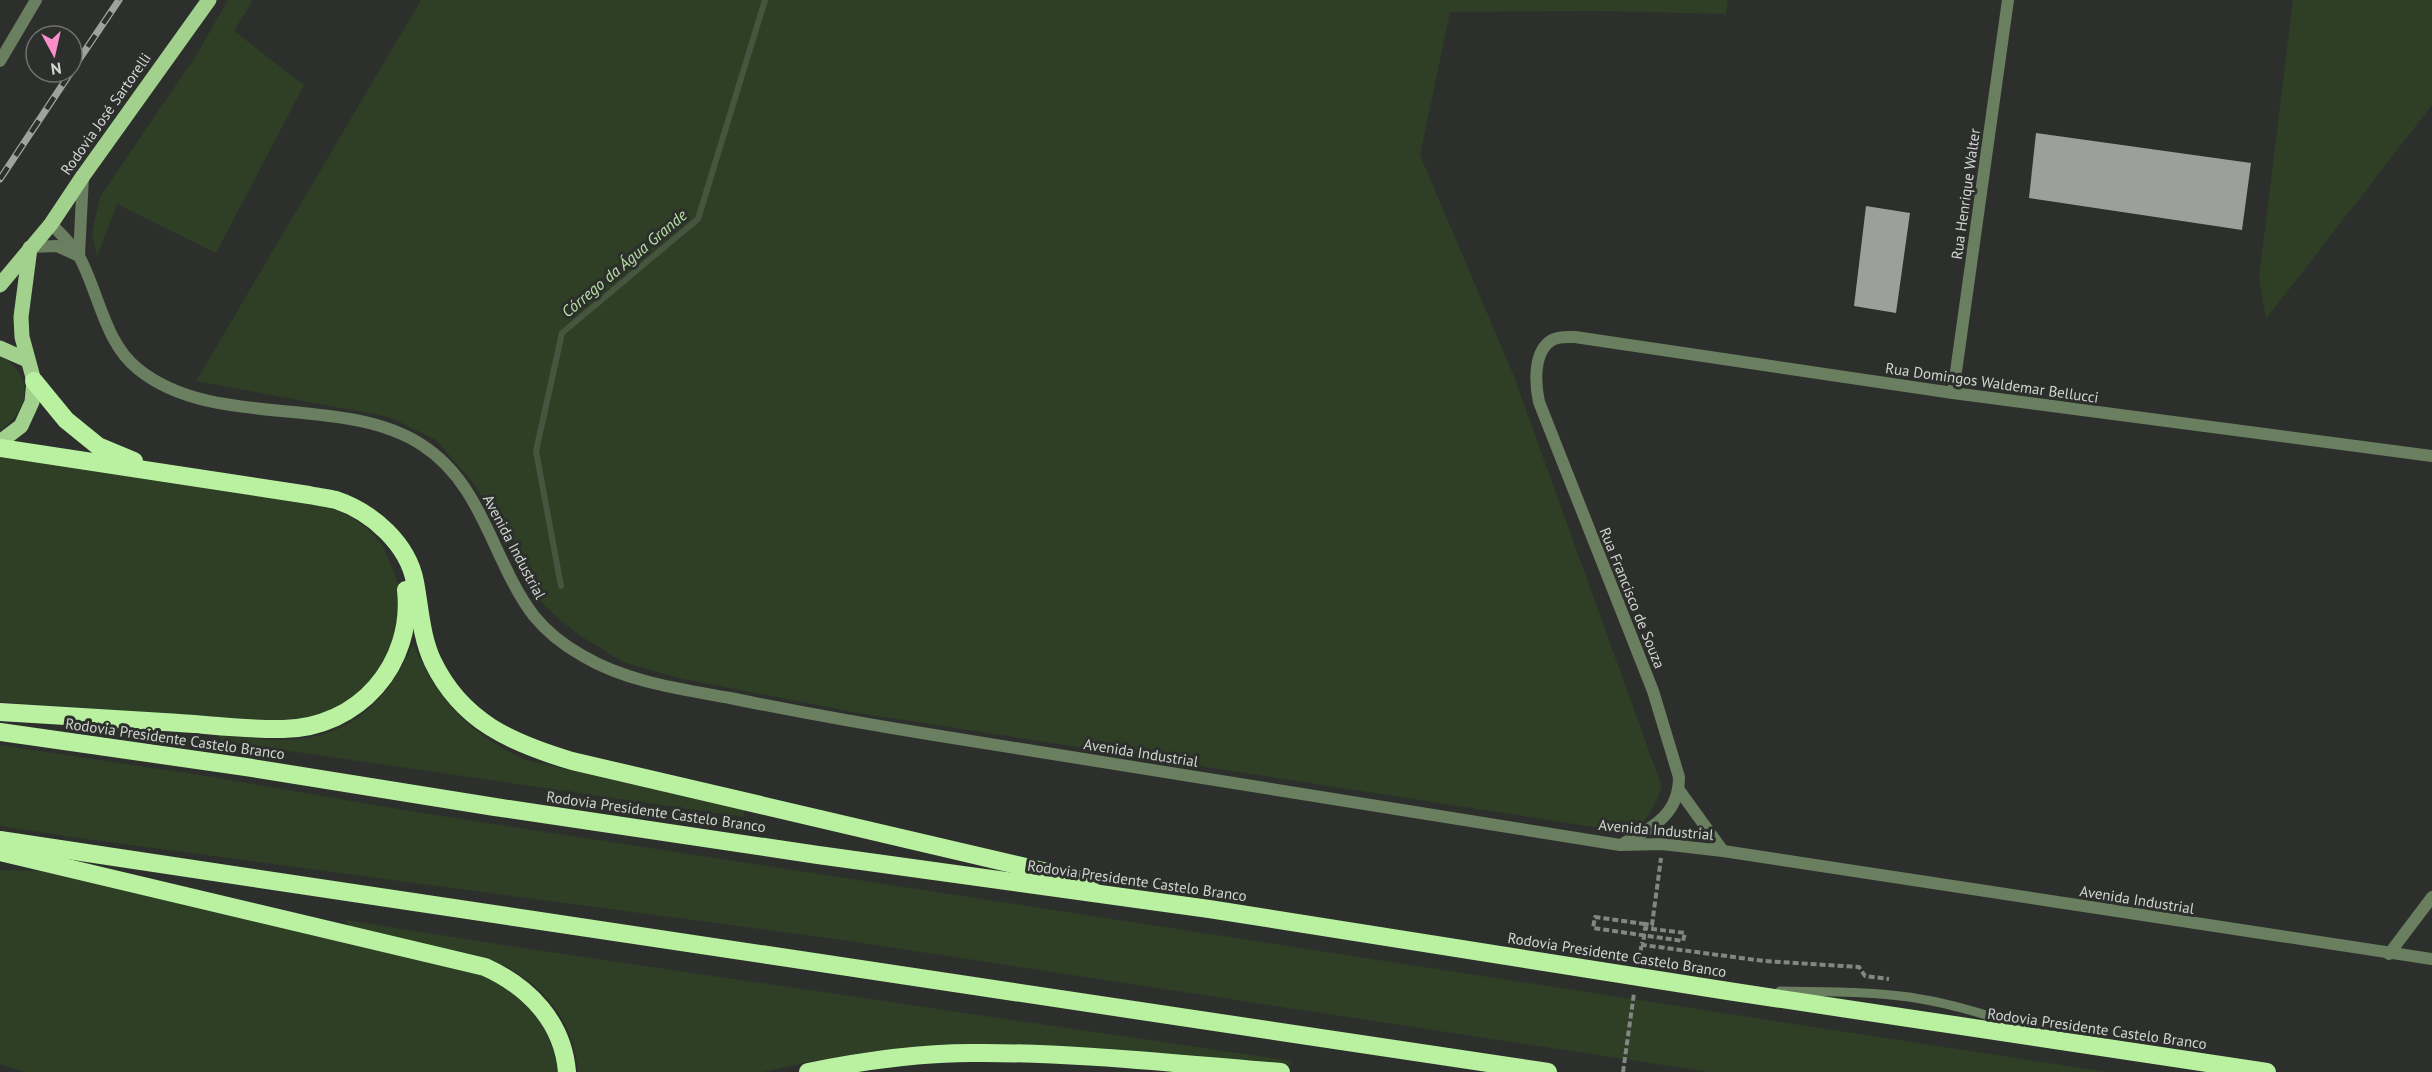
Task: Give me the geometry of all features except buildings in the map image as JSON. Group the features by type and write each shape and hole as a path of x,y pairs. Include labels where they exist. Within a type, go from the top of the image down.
{"highway":[{"path":"34,381 66,420 98,446 158,472"},
{"path":"0,448 336,501 370,518 399,545 407,558 415,579 425,639 432,661 455,696 488,726 536,750 572,761 1209,909"},
{"path":"0,712 284,730 332,719 354,707 382,680 399,653 404,637 407,606 404,580 385,532"},
{"name":"Rodovia Presidente Castelo Branco","path":"0,732 818,855 1209,909 1728,991 2267,1072"},
{"path":"0,840 1548,1072"},
{"path":"0,852 485,968 506,976 537,1001 560,1039 567,1072"},
{"path":"808,1072 877,1060 970,1053 1091,1058 1281,1072"}],"main road":[{"name":"Rodovia José Sartorelli","path":"0,285 51,224 209,0"},
{"path":"0,442 21,426 32,402 34,381 27,360 21,317 30,247"},
{"path":"0,348 27,360"}],"street":[{"path":"0,61 36,0"},
{"name":"Rua Henrique Walter","path":"1953,393 2008,0"},
{"path":"30,247 57,246 79,256 83,176"},
{"name":"Avenida Industrial","path":"51,224 73,246 79,256 120,351 135,367 160,385 186,396 363,423 411,438 442,459 458,476 476,505 534,616 554,636 580,655 614,672 674,687 854,723 1620,845 1662,844 1722,851 2432,959"},
{"name":"Rua Domingos Waldemar Bellucci","path":"1549,341 1558,337 1575,337 1696,357 1953,393 2432,456"},
{"name":"Rua Francisco de Souza","path":"1549,341 1537,366 1539,402 1653,691 1675,757 1679,790"},
{"path":"1620,845 1647,831 1668,814 1679,790"},
{"path":"1679,790 1722,851"},
{"path":"2389,954 2432,897"}],"lane":[{"path":"1728,991 1855,993 1909,997 1967,1009 2062,1042"}],"path":[{"path":"1595,917 1645,926 1685,933 1683,941 1593,928 1595,917"},
{"path":"1645,926 1643,945 1764,961 1859,967 1865,976 1910,981 1909,997"}],"green space":[{"path":"228,0 253,0 234,31 304,85 216,253 117,204 97,257 92,233 100,197 195,57"},
{"path":"421,0 1728,0 1726,14 1596,11 1450,12 1420,155 1513,374 1662,787 1647,817 1636,826 1619,831 858,713 678,678 623,662 582,637 540,601 475,485 436,440 389,417 196,381"},
{"path":"2293,0 2432,0 2432,105 2266,319 2259,278"},
{"path":"0,356 19,372 24,392 23,403 18,413 0,430"},
{"path":"0,453 13,453 330,508 351,517 370,531 383,546 401,590 403,612 390,657 362,694 321,716 273,721 0,702"},
{"path":"413,644 434,683 458,714 488,739 506,750 526,760 744,809 744,817 221,741 218,735 283,740 328,733 364,713 379,699 392,683"},
{"path":"0,745 212,777 403,810 2107,1072 1709,1072 842,940 0,826"},
{"path":"0,870 41,871 101,884 479,974 510,992 532,1012 549,1038 559,1072 24,1072 0,1064"},
{"path":"345,920 1292,1061 1290,1067 1060,1048 932,1048 878,1051 813,1061 763,1072 578,1072 575,1051 568,1030 558,1012 530,981 493,960 350,927"}],"waterway":[{"name":"Córrego da Água Grande","path":"561,586 536,451 562,333 698,219 765,0"}],"railway":[{"path":"84,52 119,0"},
{"path":"0,179 63,84"}]}
